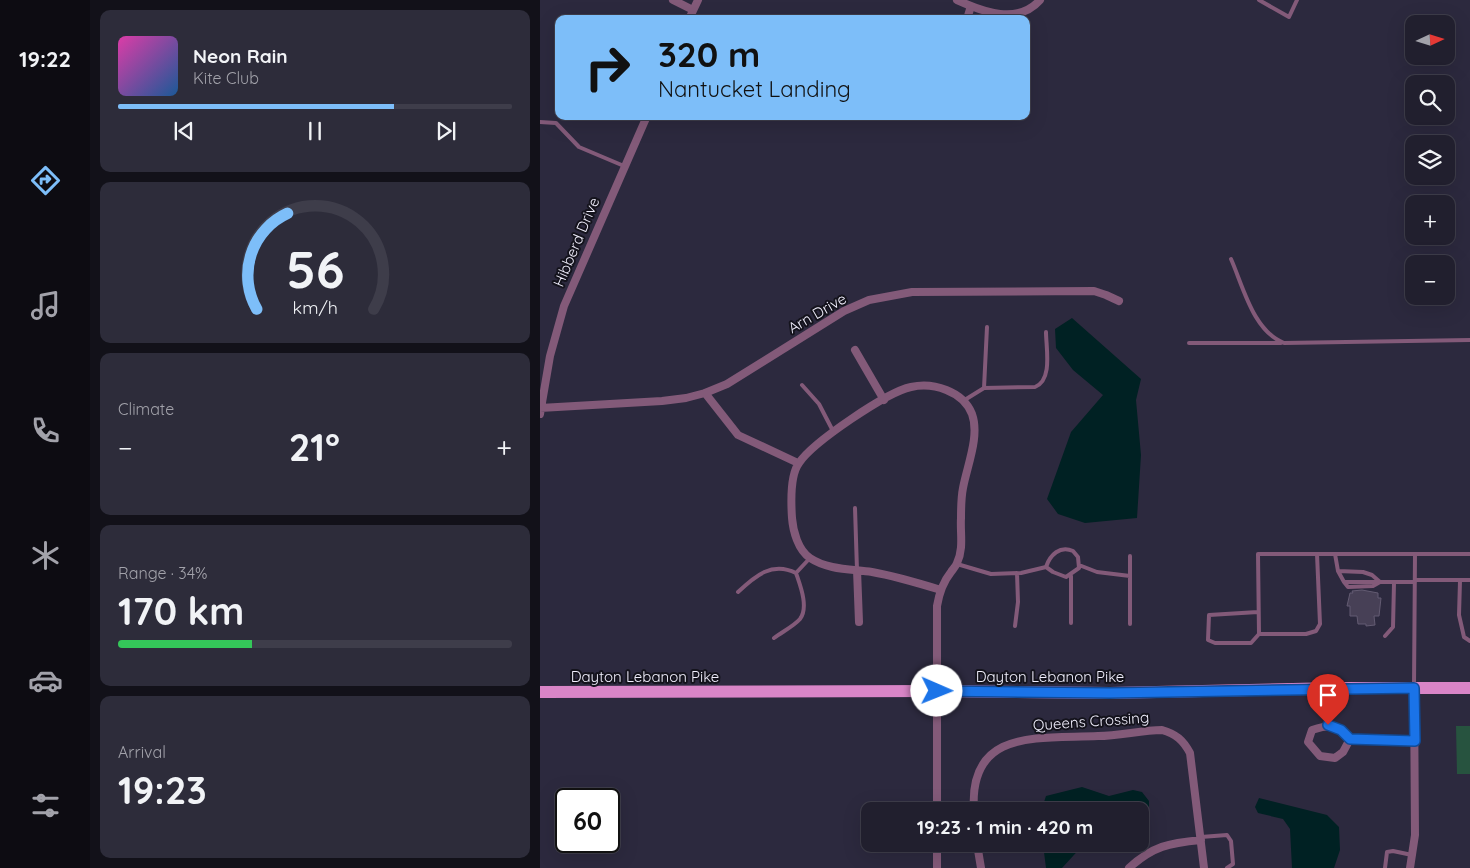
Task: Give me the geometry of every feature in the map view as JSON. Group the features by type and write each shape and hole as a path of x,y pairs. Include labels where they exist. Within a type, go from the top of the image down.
{"main road":[{"name":"Dayton Lebanon Pike","path":"540,692 937,691 1110,693 1470,688"}],"street":[{"path":"673,0 693,10"},
{"path":"691,15 698,0"},
{"path":"957,0 993,14 1008,15 1029,9 1040,0"},
{"path":"968,15 971,6"},
{"name":"Hibberd Drive","path":"540,410 550,356 564,306 644,120"},
{"name":"Arn Drive","path":"540,410 662,401 706,393 728,384 844,311 869,300 888,295 912,292 1094,291 1118,301"},
{"path":"855,350 884,400"},
{"path":"937,802 938,606 941,590 946,579 957,564 961,549 963,489 974,430 972,414 963,401 955,394 929,385 909,387 884,400 834,432 798,463 792,484 792,524 797,542 810,558 833,567 872,572 941,590"},
{"path":"706,393 738,435 798,463"},
{"path":"857,570 858,622"},
{"path":"1410,868 1415,835 1414,688"},
{"path":"1350,739 1343,752 1335,758 1320,756 1308,742 1312,730 1328,725 1341,730 1350,739 1415,741"},
{"name":"Queens Crossing","path":"974,802 974,784 988,759 1010,744 1031,738 1098,736 1162,730 1173,733 1180,738 1190,753 1204,868"},
{"path":"1129,868 1149,851 1161,846 1201,839"},
{"path":"937,852 937,868"},
{"path":"978,852 981,868"}],"lane":[{"path":"1259,0 1288,17 1296,0"},
{"path":"540,122 556,124 579,147 624,166"},
{"path":"1232,259 1259,321 1271,336 1284,343"},
{"path":"984,388 987,327"},
{"path":"963,401 984,388 1035,387 1042,385 1046,379 1046,332"},
{"path":"1189,344 1470,340"},
{"path":"802,385 819,404 834,432"},
{"path":"855,508 857,570"},
{"path":"957,564 991,574 1017,573 1046,567 1066,577 1079,568 1077,553 1069,548 1063,548 1055,553 1046,567"},
{"path":"1258,612 1209,615 1208,640 1215,643 1251,643 1259,634 1258,554 1470,554"},
{"path":"1259,634 1306,634 1316,631 1320,624 1317,554"},
{"path":"1335,554 1338,571 1344,582 1470,580"},
{"path":"1414,688 1415,554"},
{"path":"1130,556 1130,624"},
{"path":"796,573 810,558"},
{"path":"1079,565 1097,572 1130,576"},
{"path":"738,592 758,573 780,570 790,570 796,573 802,592 803,609 800,618 774,638"},
{"path":"1338,571 1372,574 1380,582"},
{"path":"1015,626 1018,602 1017,573"},
{"path":"1070,576 1071,623"},
{"path":"1460,580 1459,615 1464,637 1470,641"},
{"path":"1385,636 1394,627 1394,582"},
{"path":"1201,839 1228,835 1233,864 1227,868"},
{"path":"1385,868 1387,852 1393,851 1412,855"}],"green space":[{"path":"1456,726 1470,726 1470,774 1457,774"}],"shaded area":[{"path":"1072,318 1141,379 1136,400 1141,455 1137,518 1085,523 1058,514 1047,499 1071,432 1103,395 1073,370 1056,348 1055,329"},
{"path":"1082,787 1109,796 1133,790 1142,792 1149,802 1044,802 1046,796"},
{"path":"1259,798 1327,815 1339,827 1340,850 1334,868 1292,868 1290,829 1283,819 1258,813 1255,807"},
{"path":"1044,852 1077,852 1062,868 1046,868"}],"building":[{"path":"1362,590 1378,593 1378,598 1381,598 1379,616 1374,616 1375,625 1366,626 1366,624 1358,624 1357,616 1350,616 1350,606 1347,606 1350,593"}],"route":[{"path":"937,691 1110,693 1414,688 1415,741 1350,739 1341,730 1328,725"}]}
